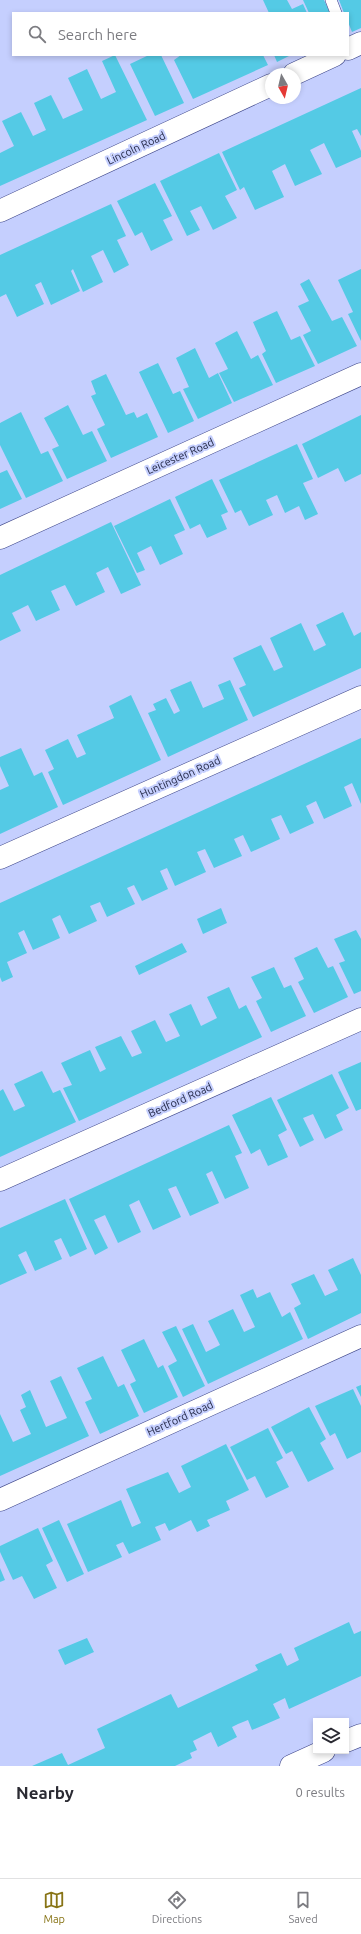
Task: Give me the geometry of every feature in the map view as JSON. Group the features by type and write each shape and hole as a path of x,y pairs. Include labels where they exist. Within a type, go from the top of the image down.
{"street":[{"path":"301,71 331,56"},
{"name":"Lincoln Road","path":"0,211 265,88"},
{"name":"Leicester Road","path":"0,538 361,374"},
{"name":"Huntingdon Road","path":"0,858 361,697"},
{"name":"Bedford Road","path":"0,1180 361,1019"},
{"name":"Hertford Road","path":"0,1500 361,1336"},
{"path":"349,1740 361,1735"},
{"path":"291,1766 317,1754"}],"lane":[{"path":"331,0 336,12"}],"building":[{"path":"263,0 287,0 292,9 303,4 307,12 269,12"},
{"path":"303,0 324,0 330,12 309,12"},
{"path":"339,0 361,0 361,28 352,32 349,24 349,12 344,12"},
{"path":"115,56 147,120 0,186 0,153 14,146 2,121 21,112 33,136 46,130 34,103 51,95 63,119 83,110 68,78 87,69 101,99 116,92 102,61"},
{"path":"147,56 161,56 184,103 155,116 130,64"},
{"path":"180,56 264,56 268,65 193,99 174,60"},
{"path":"274,56 289,56 277,62"},
{"path":"361,88 361,136 357,129 352,131 361,151 361,157 336,168 324,143 310,150 322,174 295,186 285,164 272,171 284,197 255,210 244,187 240,190 222,152"},
{"path":"219,153 237,190 225,196 237,218 213,230 201,206 190,211 200,230 187,236 160,181"},
{"path":"155,183 172,216 163,220 173,240 151,251 142,232 135,236 117,201"},
{"path":"111,204 126,236 117,240 129,265 114,273 103,250 91,256 103,282 83,292 73,269 71,271 80,291 51,305 41,282 35,285 44,304 17,317 6,294 0,297 0,255"},
{"path":"361,269 361,341 348,314 353,312 338,280"},
{"path":"309,279 332,321 342,317 357,346 318,364 303,335 311,331 298,306 309,301 300,284"},
{"path":"277,311 291,340 300,336 315,366 276,383 262,354 266,351 253,322"},
{"path":"237,331 251,359 258,355 273,385 234,402 219,373 228,369 215,343"},
{"path":"195,348 209,378 218,373 232,403 198,419 183,389 189,387 176,358"},
{"path":"158,363 173,394 180,391 194,421 168,433 139,372"},
{"path":"106,374 126,415 134,412 137,418 147,413 158,437 111,458 97,429 105,425 91,396 96,394 91,381"},
{"path":"68,405 83,435 92,431 107,461 67,479 52,449 59,446 44,418"},
{"path":"21,412 41,454 48,451 63,481 26,498 0,445 0,423"},
{"path":"361,415 361,474 345,482 338,468 318,478 302,444"},
{"path":"297,444 313,479 303,483 318,514 305,520 299,506 285,513 277,495 266,500 273,515 249,526 241,510 235,513 219,480"},
{"path":"7,470 22,499 0,509 0,473"},
{"path":"212,479 228,512 221,515 227,529 207,538 200,524 190,529 175,497"},
{"path":"170,499 185,530 174,535 183,554 160,565 151,546 137,553 145,570 137,573 114,526"},
{"path":"111,522 141,585 121,594 108,567 96,573 105,592 76,606 65,585 51,591 60,610 36,621 28,605 12,613 21,631 0,641 0,575"},
{"path":"343,612 354,636 361,632 361,668 253,717 239,688 246,685 233,658 261,645 274,671 283,667 270,638 301,623 314,651 326,645 316,625"},
{"path":"230,680 248,720 168,757 148,713 156,710 153,704 166,698 174,714 180,711 170,690 191,681 203,708 224,699 218,685"},
{"path":"131,695 161,760 63,805 48,772 54,769 45,750 68,739 77,758 86,754 77,735 114,718 109,706"},
{"path":"361,738 361,804 352,783 344,787 352,806 324,819 316,801 306,806 314,823 290,834 281,815 271,819 280,839 251,852 243,835 234,839 242,856 214,868 205,849 197,852 206,872 175,886 167,868 160,871 168,889 142,901 134,885 127,888 135,904 107,917 100,902 90,906 97,921 69,934 60,915 52,919 60,938 33,950 24,930 18,933 27,953 7,962 13,977 2,982 0,977 0,903"},
{"path":"21,748 34,776 42,772 58,807 0,834 0,790 9,786 0,766 0,757"},
{"path":"221,908 227,923 203,934 197,919"},
{"path":"356,930 361,939 361,991 354,994 339,963 345,961 334,939"},
{"path":"182,943 187,952 139,975 135,966"},
{"path":"317,947 328,968 333,966 348,997 314,1013 298,982 304,979 294,958"},
{"path":"274,967 284,988 291,985 306,1016 271,1032 256,1001 262,998 251,977"},
{"path":"229,987 239,1009 246,1005 262,1037 79,1121 63,1088 72,1085 61,1063 90,1050 100,1072 106,1069 95,1047 121,1036 132,1057 142,1053 131,1031 155,1020 166,1042 180,1036 169,1014 191,1004 201,1026 217,1018 207,997"},
{"path":"361,1062 361,1109 356,1111 338,1072"},
{"path":"42,1071 53,1093 60,1090 76,1122 0,1157 0,1091 3,1089 14,1111 25,1106 14,1084"},
{"path":"332,1074 349,1108 336,1115 343,1130 325,1139 313,1114 303,1118 314,1140 300,1147 277,1100"},
{"path":"271,1097 287,1130 278,1135 288,1157 268,1166 260,1149 251,1154 232,1115"},
{"path":"229,1125 242,1153 235,1156 249,1188 225,1199 212,1171 206,1174 219,1203 190,1216 176,1186 168,1189 181,1217 153,1230 139,1200 129,1205 141,1232 118,1243 105,1215 94,1220 108,1248 95,1255 69,1199"},
{"path":"65,1199 87,1249 70,1257 61,1238 54,1241 62,1259 35,1271 26,1251 18,1255 27,1273 0,1285 0,1228"},
{"path":"353,1258 361,1275 361,1313 308,1339 294,1308 301,1304 291,1284 314,1274 325,1296 338,1290 328,1270"},
{"path":"253,1289 257,1298 270,1292 282,1317 290,1312 303,1339 208,1384 182,1329 193,1324 206,1352 220,1345 208,1321 233,1309 244,1332 255,1327 240,1295"},
{"path":"176,1326 205,1386 183,1397 168,1366 177,1361 162,1332"},
{"path":"144,1339 158,1368 163,1365 178,1397 144,1413 130,1384 136,1381 121,1350"},
{"path":"103,1356 118,1387 124,1384 139,1416 100,1434 85,1402 92,1399 77,1368"},
{"path":"61,1376 89,1436 0,1476 0,1414 13,1442 31,1434 20,1410 26,1407 21,1395 30,1390 46,1427 67,1418 50,1381"},
{"path":"361,1385 361,1397 356,1387"},
{"path":"353,1389 361,1406 361,1452 347,1459 335,1433 330,1436 315,1406"},
{"path":"309,1407 326,1439 320,1443 334,1469 308,1482 292,1451 286,1454 271,1427"},
{"path":"268,1428 283,1458 276,1462 289,1487 266,1498 255,1476 247,1480 230,1447"},
{"path":"226,1444 249,1490 226,1501 230,1510 207,1520 210,1526 197,1532 191,1520 169,1531 165,1523 155,1527 161,1540 129,1554 123,1542 116,1545 122,1557 88,1572 67,1524 121,1500 132,1527 141,1523 126,1489 168,1472 179,1493 191,1487 181,1466"},
{"path":"59,1520 84,1574 67,1582 42,1528"},
{"path":"38,1528 53,1561 46,1565 57,1588 34,1599 22,1576 13,1580 0,1552 0,1546"},
{"path":"0,1568 5,1580 0,1582"},
{"path":"349,1622 354,1634 361,1631 361,1676 289,1709 285,1698 273,1704 280,1718 252,1730 248,1720 238,1724 232,1727 237,1737 218,1747 211,1732 193,1741 197,1750 190,1753 192,1758 175,1766 32,1766 62,1753 68,1765 105,1748 97,1729 171,1694 178,1708 258,1670 255,1665 281,1653 287,1666 299,1660 294,1648"},
{"path":"87,1638 94,1652 65,1665 58,1650"}]}
